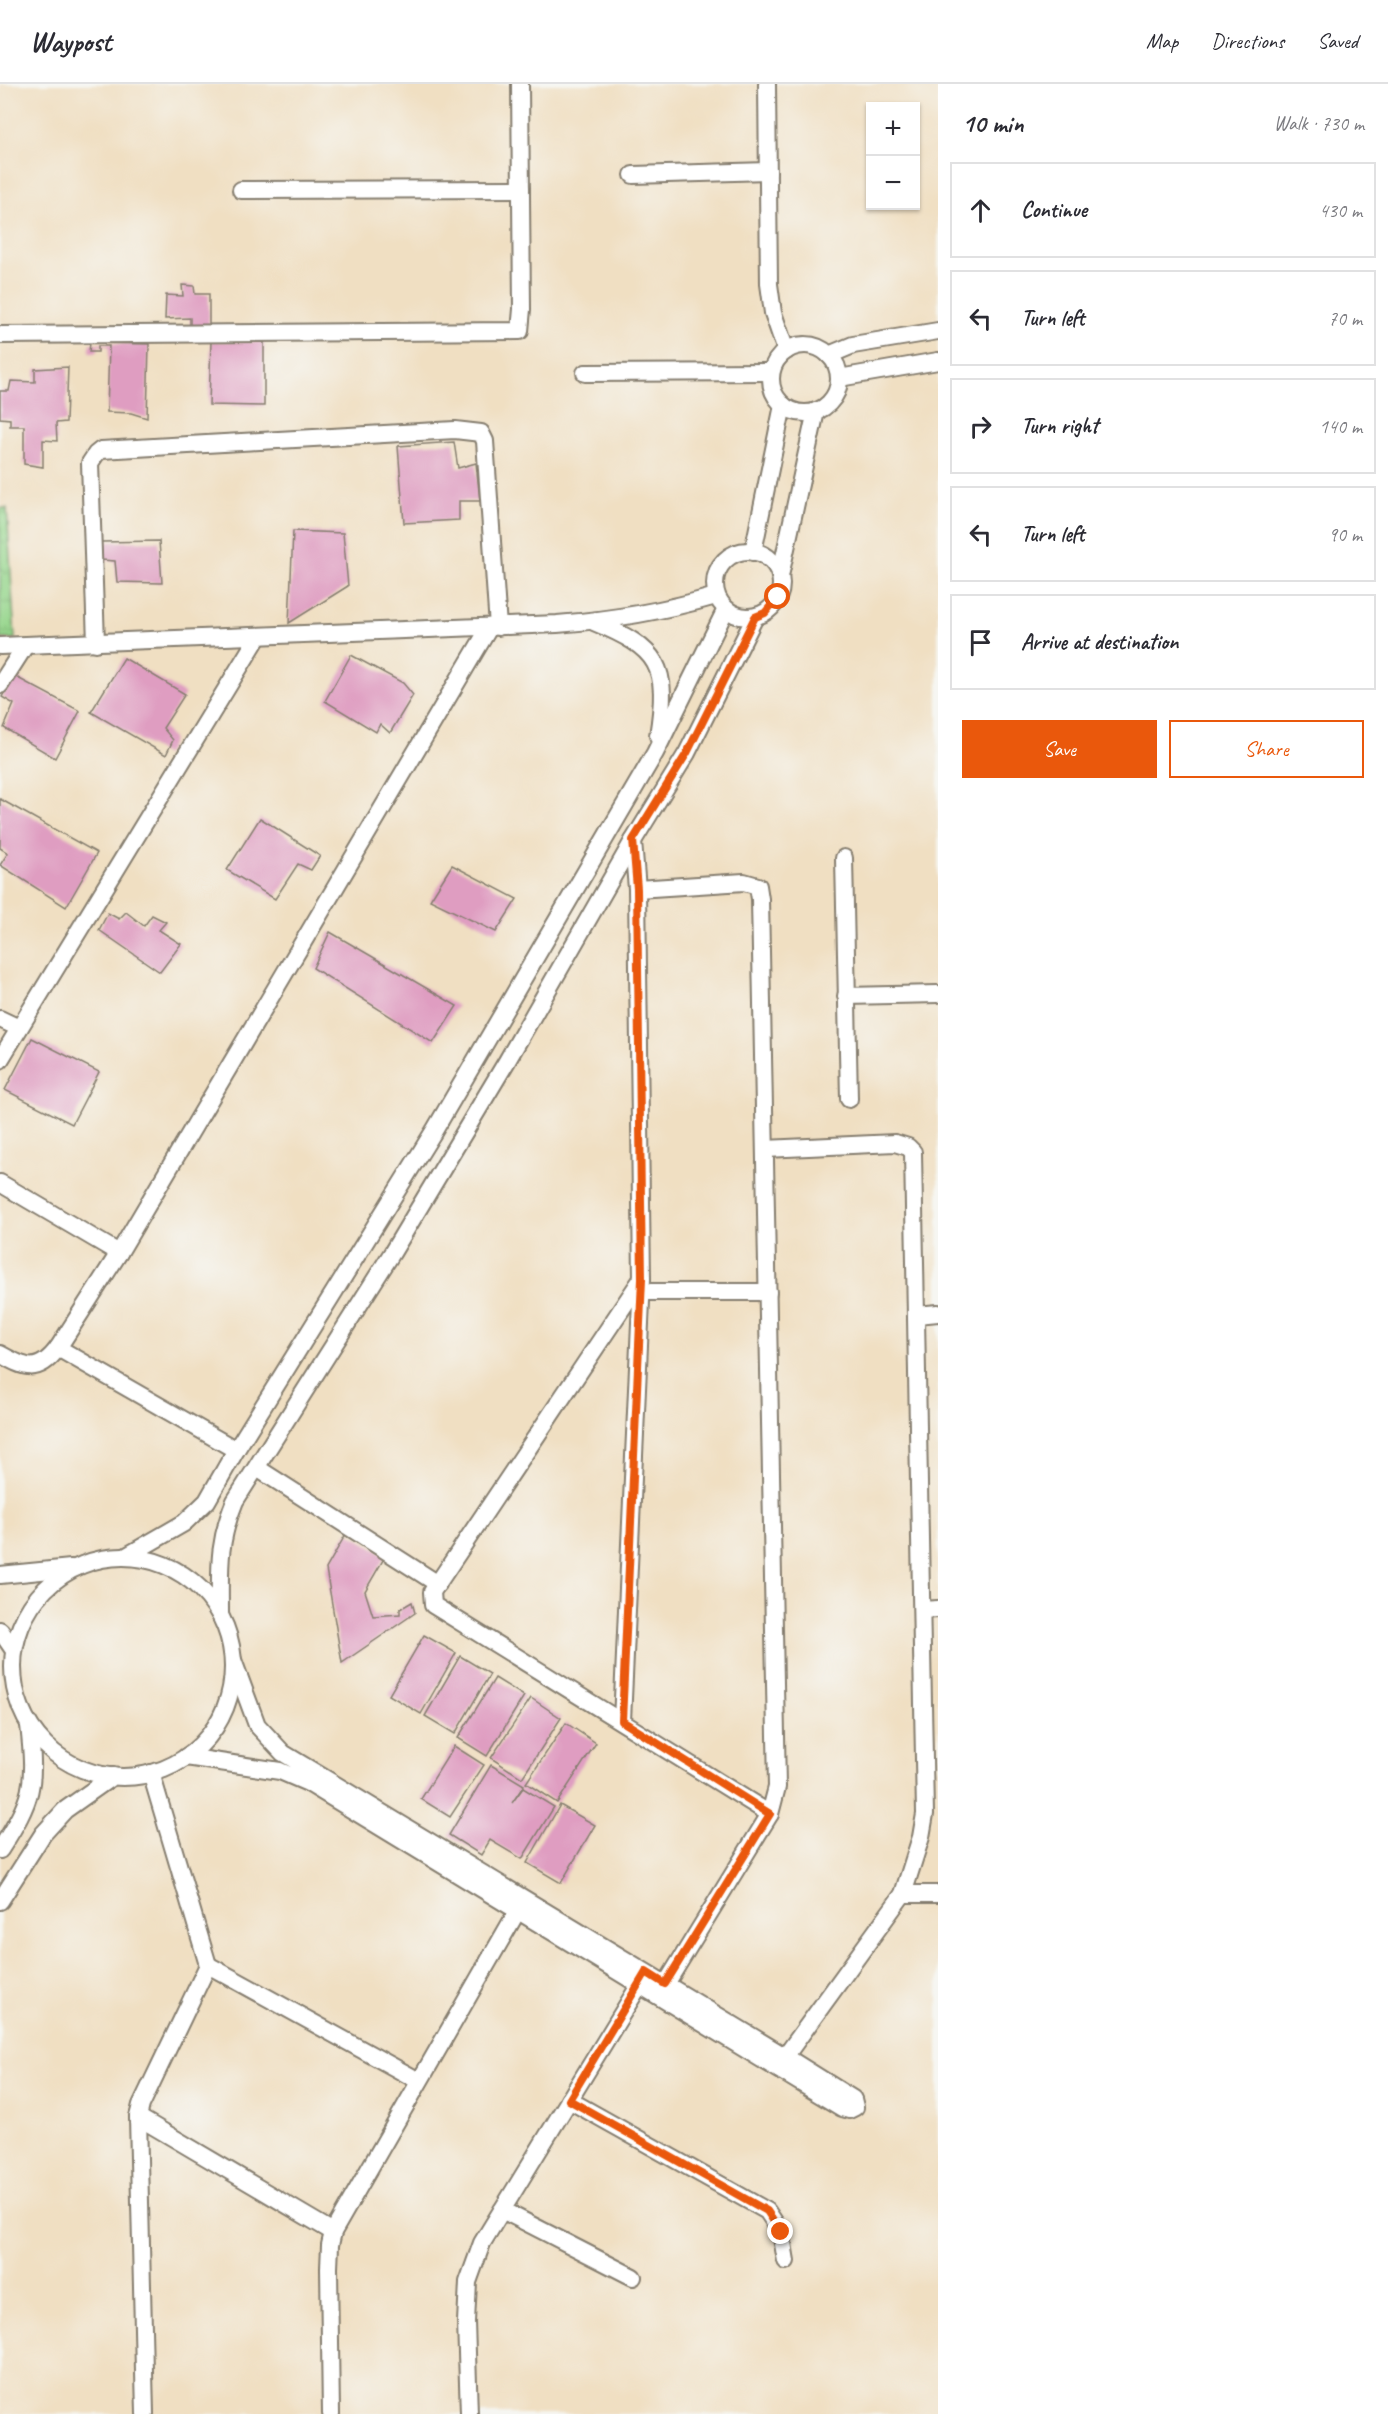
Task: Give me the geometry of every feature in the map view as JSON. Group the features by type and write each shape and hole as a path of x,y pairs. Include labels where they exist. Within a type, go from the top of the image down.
{"street":[{"path":"0,335 517,333 522,328 520,84"},
{"path":"768,84 769,284 773,313 786,351"},
{"path":"633,175 768,171"},
{"path":"241,190 521,189"},
{"path":"829,355 853,345 938,331"},
{"path":"805,345 814,346 829,355 837,367 839,378 833,398 826,406 805,413 793,411 783,405 775,394 771,372 779,357 786,351 805,345"},
{"path":"839,378 938,362"},
{"path":"585,373 771,372"},
{"path":"753,552 783,405"},
{"path":"780,576 770,560 753,552 741,552 730,556 722,564 716,574 714,585 721,603 735,615 755,617 765,613 773,606 778,597 780,576 816,411"},
{"path":"0,1354 17,1364 31,1368 39,1366 50,1358 58,1348 119,1253 493,627 485,441 481,433 455,430 101,450 90,463 96,643"},
{"path":"0,646 593,622 721,603"},
{"path":"125,1557 184,1524 207,1501 236,1450 434,1131 658,746 721,603"},
{"path":"220,1615 220,1548 235,1501 386,1263 470,1122 633,840 687,753 755,617"},
{"path":"593,622 634,641 647,651 655,662 663,689 658,746"},
{"path":"0,1060 258,637"},
{"path":"0,685 25,646"},
{"path":"658,746 687,753"},
{"path":"622,1721 641,1286 637,889 633,840"},
{"path":"844,858 849,1099"},
{"path":"637,889 744,882 758,886 760,899 777,1787 770,1814 662,1990"},
{"path":"846,996 938,994"},
{"path":"0,1019 19,1028"},
{"path":"233,1660 257,1725 283,1753 521,1905 781,2062 903,1894 913,1867 925,1814 930,1610 916,1314 913,1152 908,1147 895,1143 765,1149"},
{"path":"0,1183 119,1253"},
{"path":"641,1286 768,1292"},
{"path":"641,1286 432,1592 432,1597 434,1605 441,1611 770,1814"},
{"path":"916,1314 938,1313"},
{"path":"58,1348 236,1450"},
{"path":"257,1468 438,1584"},
{"path":"0,1575 75,1567 100,1559 125,1557 163,1564 180,1573 209,1599 220,1615 231,1644 233,1660 231,1688 222,1714 200,1745 186,1757 151,1773 113,1776 93,1773 65,1760 41,1741 29,1725 14,1688 13,1649 28,1610 57,1578 75,1567"},
{"path":"0,1630 13,1649"},
{"path":"0,1850 27,1804 32,1787 33,1758 29,1725"},
{"path":"186,1757 248,1765 294,1776 521,1905"},
{"path":"145,2414 138,2117 141,2105 208,1965 151,1773"},
{"path":"0,1901 43,1833 65,1810 113,1776"},
{"path":"903,1894 938,1894"},
{"path":"331,2414 329,2268 333,2232 521,1905"},
{"path":"208,1965 419,2081"},
{"path":"469,2414 466,2322 468,2282 482,2243 643,1979"},
{"path":"569,2100 767,2211 781,2232 786,2261"},
{"path":"138,2117 333,2232"},
{"path":"502,2210 633,2277"}],"green space":[{"path":"0,508 7,508 15,639 0,639"}],"building":[{"path":"182,285 194,286 195,294 209,294 209,329 190,329 190,318 165,319 166,295 183,296"},
{"path":"211,341 264,342 264,406 209,405"},
{"path":"90,343 149,344 147,418 131,413 107,412 109,346 98,346 98,352 89,352"},
{"path":"68,367 66,422 56,423 57,441 43,440 43,467 24,464 24,426 10,426 10,419 0,418 0,391 9,391 11,381 35,382 35,369"},
{"path":"454,442 458,468 476,463 480,501 459,501 459,520 404,523 398,446"},
{"path":"293,531 343,533 348,586 289,623"},
{"path":"159,541 162,583 117,582 115,561 102,560 101,542"},
{"path":"351,655 403,683 413,695 390,733 380,724 376,732 325,701"},
{"path":"124,658 185,694 163,728 173,740 166,755 91,712"},
{"path":"14,676 80,711 55,758 4,728 14,704 2,697"},
{"path":"0,799 97,853 66,907 0,865 8,853 0,848"},
{"path":"260,818 320,856 311,870 298,864 275,899 227,870"},
{"path":"452,865 517,899 496,932 430,900"},
{"path":"126,912 144,926 152,915 166,922 159,930 181,944 160,972 99,930 108,913 119,919"},
{"path":"330,932 457,1006 433,1043 313,968"},
{"path":"32,1038 99,1072 72,1124 5,1090"},
{"path":"347,1532 386,1555 365,1591 373,1616 400,1614 400,1609 412,1602 415,1613 342,1663 326,1569"},
{"path":"424,1635 456,1653 421,1714 389,1695"},
{"path":"460,1656 490,1674 455,1734 425,1716"},
{"path":"495,1678 524,1696 487,1756 458,1738"},
{"path":"531,1698 561,1718 522,1778 491,1758"},
{"path":"566,1723 596,1743 557,1803 526,1783"},
{"path":"454,1746 484,1765 450,1817 421,1799"},
{"path":"491,1765 524,1785 512,1803 523,1788 554,1807 522,1859 490,1840 481,1855 449,1835"},
{"path":"560,1805 595,1825 561,1883 527,1863"}],"route":[{"path":"778,597 765,613 755,617 687,753 633,840 637,889 642,1279 622,1721 770,1814 665,1984 646,1972 569,2100 767,2211 781,2232"}]}
